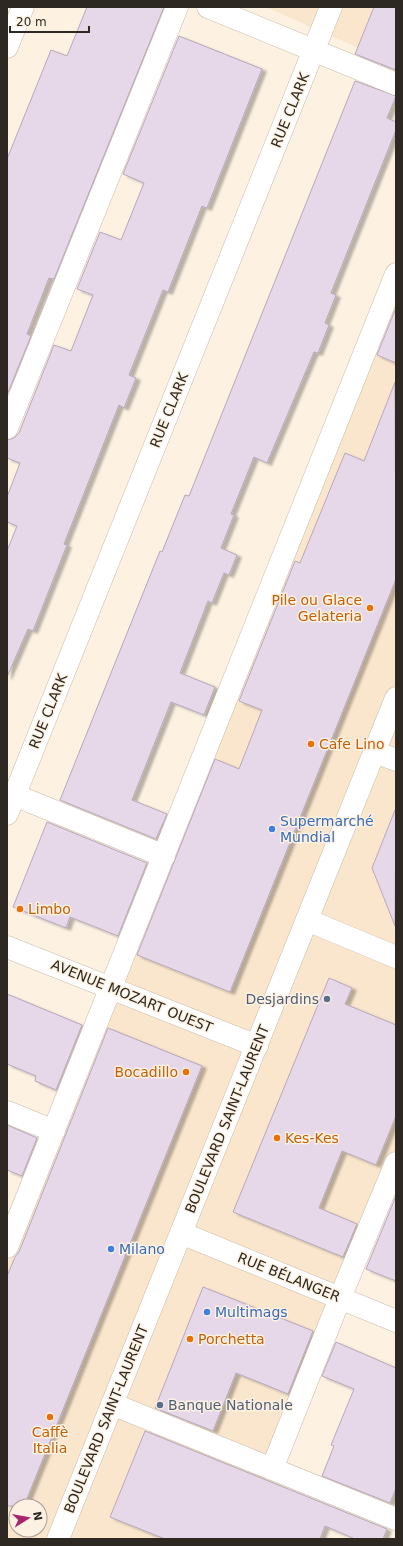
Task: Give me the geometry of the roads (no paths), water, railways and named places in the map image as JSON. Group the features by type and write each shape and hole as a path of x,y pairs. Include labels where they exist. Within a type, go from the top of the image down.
{"main road":[{"path":"7,47 23,7"},
{"path":"9,416 177,7"},
{"path":"208,7 396,84"},
{"name":"RUE CLARK","path":"10,800 331,7"},
{"path":"7,1247 396,274"},
{"name":"BOULEVARD SAINT-LAURENT","path":"62,1538 112,1404 396,698"},
{"path":"375,752 396,760"},
{"path":"10,800 164,856"},
{"path":"307,920 396,957"},
{"name":"AVENUE MOZART OUEST","path":"7,947 111,987 256,1046"},
{"path":"7,1112 54,1131"},
{"path":"272,1469 396,1163"},
{"name":"RUE BÉLANGER","path":"181,1233 396,1321"},
{"path":"112,1404 396,1519"}],"place":[{"name":"Pile ou Glace Gelateria","path":"370,608"},
{"name":"Cafe Lino","path":"311,744"},
{"name":"Supermarché Mundial","path":"272,829"},
{"name":"Limbo","path":"20,909"},
{"name":"Desjardins","path":"327,999"},
{"name":"Bocadillo","path":"186,1072"},
{"name":"Kes-Kes","path":"277,1138"},
{"name":"Milano","path":"111,1249"},
{"name":"Multimags","path":"207,1312"},
{"name":"Porchetta","path":"190,1339"},
{"name":"Banque Nationale","path":"160,1405"},
{"name":"Caffè Italia","path":"50,1417"}]}
